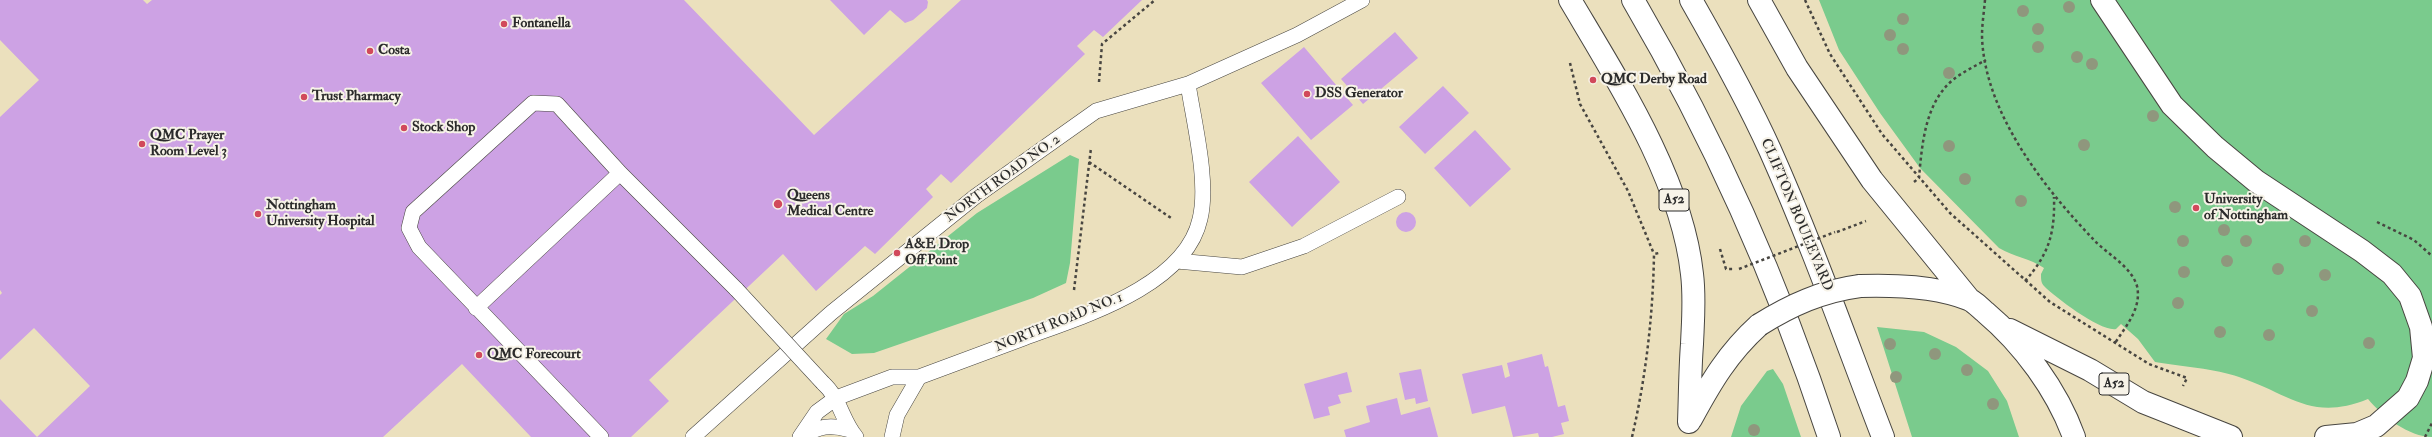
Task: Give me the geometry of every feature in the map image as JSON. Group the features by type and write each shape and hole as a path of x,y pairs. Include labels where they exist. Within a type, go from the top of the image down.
{"main road":[{"name":"A52","path":"1570,0 1652,146 1671,192 1687,248 1692,274 1694,313 1688,430"},
{"path":"1633,0 1669,61 1755,241 1826,427"},
{"name":"CLIFTON BOULEVARD","path":"1692,0 1725,59 1770,150 1822,276 1883,437"},
{"name":"A52","path":"1759,0 1797,68 1868,174 1969,299 2000,325 2038,369 2068,422 2074,437"},
{"path":"2102,1 2172,104 2215,147 2256,181 2362,251 2392,274 2410,296 2421,327 2424,358 2417,381 2408,398 2376,426 2357,434 2326,437"},
{"name":"A52","path":"1688,430 1715,374 1740,342 1759,325 1790,306 1839,289 1860,286 1910,287 1969,299"},
{"name":"A52","path":"2000,325 2090,370 2143,402 2231,437"}],"lane":[{"name":"NORTH ROAD NO. 2","path":"693,437 831,313 970,200 1096,111 1188,84 1297,35 1362,0"},
{"name":"NORTH ROAD NO. 1","path":"919,377 1116,302 1148,284 1177,261 1195,234 1200,220 1203,191 1188,84"},
{"path":"601,437 419,247 409,228 413,212 533,103 557,104 620,173 737,290 836,398 853,434"},
{"path":"476,308 620,173"},
{"path":"1177,261 1242,267 1304,246 1398,197"},
{"path":"801,437 817,412 836,398 892,377 919,377"},
{"path":"892,437 897,415 919,377"},
{"path":"801,437 814,429 825,426 853,434"}],"path":[{"path":"1071,320 1096,111 1102,44 1154,0"},
{"path":"1805,0 1830,54 1882,134 1950,212 2050,302 2149,364 2187,378 2182,388"},
{"path":"1985,0 1982,37 1986,60 1993,87 2020,148 2054,196 2095,241 2124,267 2132,276 2137,286 2134,314 2114,343"},
{"path":"1570,59 1580,104 1628,191 1654,254 1653,308 1639,406 1632,437"},
{"path":"1914,182 1919,178 1927,125 1936,101 1954,79 1986,60"},
{"path":"1090,162 1195,234"},
{"path":"2025,281 2040,265 2052,234 2055,221 2054,196"},
{"path":"2371,220 2414,240 2432,256"},
{"path":"1719,243 1726,269 1739,269 1865,222"},
{"path":"1654,254 1662,252"},
{"path":"2425,437 2432,423"}],"green space":[{"name":"University of Nottingham","path":"1819,0 2432,0 2432,437 2423,436 2405,429 2388,418 2368,399 2331,408 2316,407 2301,403 2230,374 2155,362 2138,339 2121,324 2116,329 2109,329 2090,320 2068,306 2043,285 2041,281 2041,274 2044,268 1999,248 1920,168 1880,113 1839,50"},
{"path":"1070,155 1079,159 1070,263 1066,283 1033,298 874,353 852,354 826,339 844,314 873,296 977,213"},
{"path":"1877,327 1924,332 1956,347 1988,371 2007,401 2019,437 1912,437"},
{"path":"1773,369 1783,384 1801,437 1731,437 1741,406 1767,371"}],"building":[{"path":"0,0 143,0 147,4 152,0 684,0 814,135 961,0 1142,0 1103,37 1094,30 1077,46 1085,54 951,183 941,174 926,189 933,197 875,254 865,246 816,291 783,254 649,380 669,401 631,437 531,437 462,364 383,437 37,437 90,386 34,328 0,360 0,295 2,293 0,290 0,117 39,80 0,40"},
{"path":"830,0 927,0 928,2 927,8 913,20 905,23 890,10 864,35"},
{"path":"1395,32 1418,58 1363,104 1341,79"},
{"name":"DSS Generator","path":"1304,47 1353,105 1311,140 1261,83"},
{"path":"1443,86 1469,113 1425,154 1399,127"},
{"path":"1475,130 1511,169 1470,207 1434,168"},
{"path":"1298,136 1340,182 1292,227 1249,182"},
{"path":"1406,212 1413,215 1416,222 1413,229 1406,232 1399,229 1396,222 1399,215"},
{"path":"1542,354 1545,367 1548,366 1558,407 1565,405 1569,421 1561,423 1564,434 1552,437 1539,437 1538,433 1513,437 1505,406 1472,414 1462,374 1502,365 1505,378 1510,376 1507,363"},
{"path":"1421,369 1428,401 1416,404 1415,398 1405,400 1399,373"},
{"path":"1347,372 1352,392 1338,395 1341,403 1328,407 1330,415 1314,419 1304,384"},
{"path":"1397,398 1401,415 1430,407 1438,437 1346,437 1344,430 1370,422 1366,406"},
{"path":"0,399 37,437 0,437"}],"place":[{"name":"Fontanella","path":"504,24"},
{"name":"Costa","path":"370,51"},
{"name":"QMC Derby Road","path":"1593,80"},
{"name":"DSS Generator","path":"1307,94"},
{"name":"Trust Pharmacy","path":"304,97"},
{"name":"Stock Shop","path":"404,128"},
{"name":"QMC Prayer Room Level 3","path":"142,144"},
{"name":"Queens Medical Centre","path":"778,204"},
{"name":"University of Nottingham","path":"2196,208"},
{"name":"Nottingham University Hospital","path":"258,214"},
{"name":"A&E Drop Off Point","path":"897,253"},
{"name":"QMC Forecourt","path":"479,355"}]}
